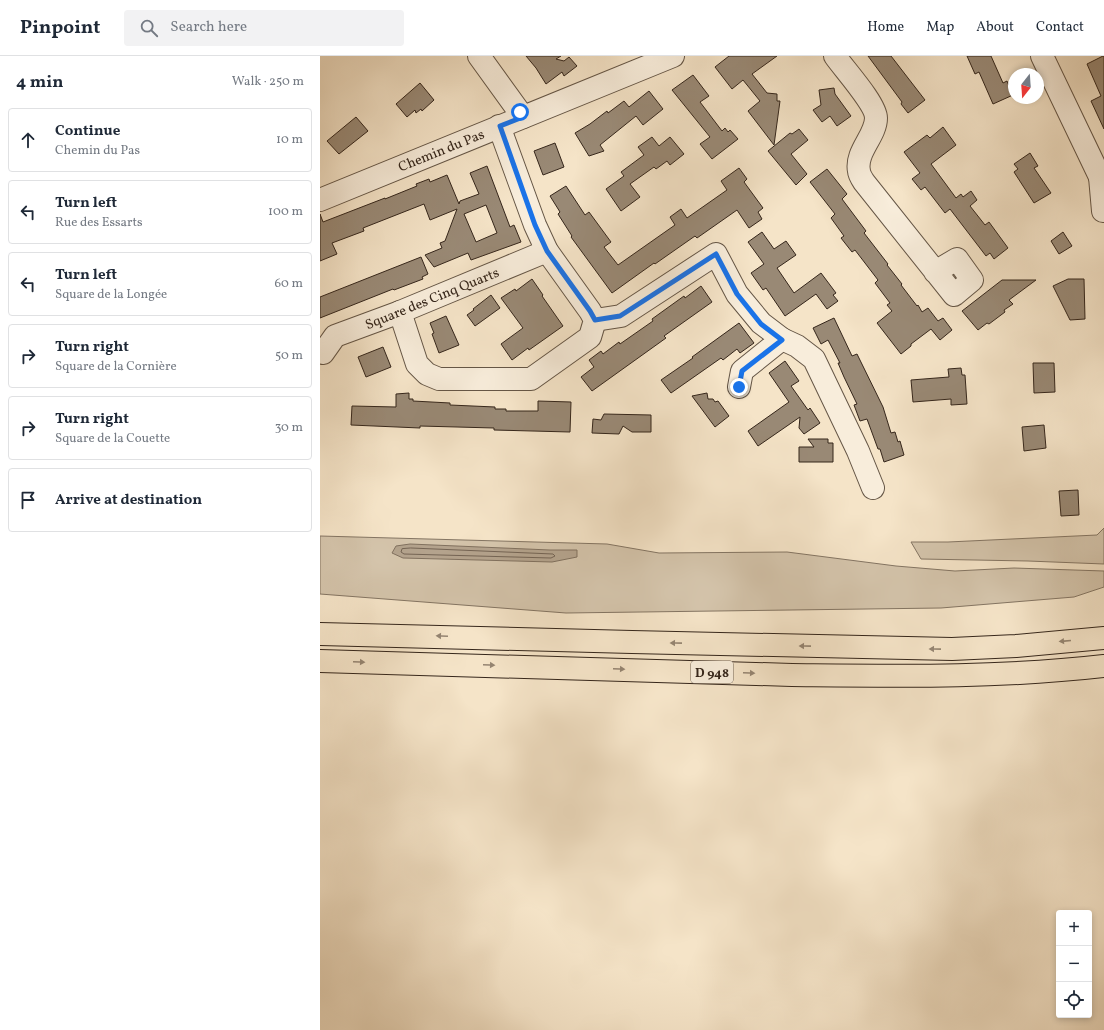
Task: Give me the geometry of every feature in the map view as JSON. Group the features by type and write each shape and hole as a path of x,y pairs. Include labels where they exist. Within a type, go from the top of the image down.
{"highway":[{"name":"D 948","path":"320,634 640,643 952,649 1016,646 1104,638"},
{"name":"D 948","path":"320,661 881,676 991,675 1104,666"}],"street":[{"path":"479,56 523,117"},
{"name":"Chemin du Pas","path":"320,200 673,56"},
{"path":"835,56 873,107 876,118 873,130 859,160 858,170 864,182 935,272"},
{"path":"1042,56 1102,179 1104,216"},
{"path":"400,312 417,364 427,374 439,379 531,379 590,337 595,320 547,251 535,225 500,126"},
{"name":"Square des Cinq Quarts","path":"323,353 335,336 400,312 547,251"},
{"path":"595,320 620,316 716,254 737,294 761,324 782,340 797,346 814,359 858,451 873,488"},
{"path":"739,387 742,371 782,340"}],"shaded area":[{"path":"1104,528 1104,564 921,559 911,542 948,542 1097,535"},
{"path":"320,536 607,544 659,553 787,552 896,566 955,571 1014,568 1104,571 1104,587 1074,597 941,608 566,613 320,594"}],"water":[{"path":"410,544 577,550 577,557 552,562 403,558 392,553 396,546"}],"building":[{"path":"526,56 561,56 556,59 564,61 569,57 577,66 564,76 562,72 546,84"},
{"path":"729,56 777,56 752,74 767,93 777,94 777,101 780,101 774,145 748,111 760,101 743,80 732,89 715,67"},
{"path":"868,56 891,56 925,100 908,113 901,104 902,102"},
{"path":"967,56 991,56 1003,83 1007,81 1008,83 1008,97 993,104 979,72 975,74"},
{"path":"1103,56 1104,129 1091,101 1101,96 1087,64"},
{"path":"693,75 709,96 700,102 722,131 725,128 728,132 730,130 738,139 712,159 700,144 710,137 672,90"},
{"path":"420,83 434,100 422,111 421,109 416,113 415,110 407,117 396,104"},
{"path":"834,88 835,94 851,116 837,126 830,116 822,122 813,110 821,105 819,90"},
{"path":"649,91 663,109 643,125 636,116 600,145 604,151 589,156 575,133 607,111 608,113 624,101 629,107"},
{"path":"356,117 368,131 339,154 327,141"},
{"path":"943,127 956,145 931,164 956,198 961,194 963,197 971,191 977,200 970,206 985,225 989,222 1008,248 994,259 990,253 986,256 950,209 945,213 925,187 921,190 912,179 920,173 904,152 927,135 930,138"},
{"path":"799,129 808,140 791,154 807,174 796,185 768,151 790,133 792,134"},
{"path":"652,137 659,146 670,137 684,154 670,165 667,161 656,169 654,167 630,184 640,197 621,211 606,189 624,176 621,172 644,155 638,147"},
{"path":"555,143 564,167 543,175 534,151"},
{"path":"1030,153 1038,166 1034,168 1051,193 1034,203 1014,172 1018,169 1014,164"},
{"path":"487,166 510,227 514,225 521,242 471,260 468,253 434,267 425,255 442,248 440,243 445,241 457,209 430,220 424,204 363,228 364,231 332,243 337,254 320,261 320,214 323,222 385,199 417,186 416,184 429,179 430,182 447,175 459,204 460,201 479,194 470,173","holes":["486,205 497,233 476,242 464,214"]},
{"path":"739,168 747,179 744,182 763,208 758,212 762,219 749,228 737,210 697,238 695,236 655,264 654,263 612,293 571,237 572,236 558,214 560,212 550,196 566,186 585,215 589,212 611,242 604,247 618,265 675,225 670,217 681,209 687,218 727,190 721,181"},
{"path":"827,169 847,194 842,199 866,231 864,233 888,264 887,265 917,306 918,305 922,312 928,308 938,321 943,318 952,330 940,340 931,329 911,344 911,346 901,354 877,323 892,311 887,305 890,303 875,283 878,280 855,250 852,252 841,238 844,236 831,218 835,214 810,182"},
{"path":"762,232 774,249 786,241 796,255 777,268 794,293 821,273 836,293 833,295 838,301 827,309 816,294 785,316 766,288 763,290 751,273 764,264 748,242"},
{"path":"1063,232 1072,246 1059,254 1051,241"},
{"path":"421,257 428,274 422,277 423,279 394,290 393,289 320,318 320,297"},
{"path":"532,279 563,326 512,360 501,344 523,328 501,298 515,289 516,291"},
{"path":"1068,279 1084,279 1085,319 1070,320 1053,286"},
{"path":"1002,280 1036,280 1009,300 1013,304 1004,310 1005,312 978,330 962,311"},
{"path":"701,286 712,302 664,336 666,338 592,391 581,377 594,367 589,360 601,351 603,354 619,342 620,344 653,321 652,319 684,296 685,298"},
{"path":"491,295 500,308 475,326 467,315"},
{"path":"446,316 459,345 439,353 432,334 434,333 430,323"},
{"path":"834,318 852,356 857,354 883,407 891,433 895,432 898,442 900,441 904,455 884,462 867,419 860,421 854,405 857,404 838,363 840,363 828,340 821,344 813,328"},
{"path":"739,323 754,343 740,353 737,349 723,360 721,358 671,393 661,380"},
{"path":"383,347 391,367 366,377 358,357"},
{"path":"785,361 799,381 791,386 808,410 810,408 820,423 804,434 799,428 800,417 758,446 748,431 789,402 769,373"},
{"path":"1033,363 1054,363 1055,392 1034,393"},
{"path":"961,368 962,375 965,375 967,404 951,405 951,399 913,402 911,380 949,377 948,369"},
{"path":"409,393 409,399 413,399 413,401 450,403 450,405 495,407 495,409 506,409 506,411 538,411 538,401 571,402 570,432 494,430 494,428 420,426 420,428 351,425 352,406 396,407 396,394"},
{"path":"707,393 708,399 713,399 715,402 718,401 729,416 715,427 692,396"},
{"path":"604,414 651,415 651,432 632,432 623,426 619,434 592,433 593,419 601,420"},
{"path":"1044,425 1046,448 1024,451 1022,427"},
{"path":"808,439 828,439 828,443 833,443 833,462 799,462 799,447 814,447"},
{"path":"1078,490 1079,515 1061,516 1059,491"}],"route":[{"path":"520,112 523,117 500,126 535,225 547,251 595,320 620,316 716,254 737,294 761,324 782,340 742,371 739,387"}]}
